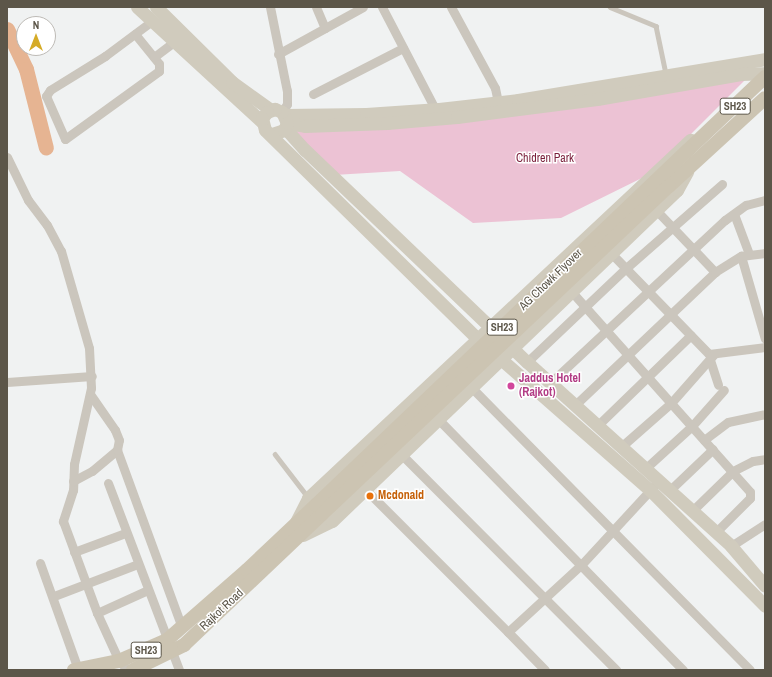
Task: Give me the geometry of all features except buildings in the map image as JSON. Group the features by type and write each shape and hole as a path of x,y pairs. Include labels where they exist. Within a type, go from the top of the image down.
{"main road":[{"name":"SH23","path":"704,134 765,77"},
{"name":"SH23","path":"690,165 765,98"},
{"name":"AG Chowk Flyover","path":"297,531 316,505 704,134"},
{"name":"AG Chowk Flyover","path":"316,505 669,186 690,165"},
{"name":"Rajkot Road","path":"133,670 169,646 211,612 297,531"},
{"name":"SH23","path":"76,670 123,666 169,646 182,628 211,612"}],"street":[{"path":"137,7 262,122 265,130 272,134 478,338 501,359 655,485 765,606"},
{"path":"156,7 237,86 282,117 305,126 388,123 457,117 597,99 741,74 765,73"},
{"path":"270,7 278,54 287,91 286,104 282,117 272,134"},
{"path":"316,7 326,28"},
{"path":"278,54 362,7"},
{"path":"382,7 435,109"},
{"path":"450,7 495,88 498,102"},
{"path":"135,34 159,64 159,71 70,138 62,136 46,96 50,90 135,34 152,21"},
{"path":"154,57 174,42"},
{"path":"313,94 403,48"},
{"path":"262,122 264,115 282,117 435,109 498,102 765,59"},
{"path":"282,117 305,150 574,406 647,467 655,485 670,490 714,533 731,546 765,586"},
{"path":"316,505 490,326 688,141 704,134"},
{"path":"7,157 28,200 47,225 61,251 89,348 92,376 90,394 77,448 73,481 63,521 97,613 123,666"},
{"path":"297,531 332,520 677,190 690,165"},
{"path":"527,362 625,269 722,184"},
{"path":"550,383 608,330 692,249 734,214 746,206 765,200"},
{"path":"656,210 715,272"},
{"path":"734,214 765,339"},
{"path":"611,253 712,357 721,387 692,426 647,467"},
{"path":"574,406 628,353 715,272 745,255 765,253"},
{"path":"571,291 586,305 750,492 750,498 714,533"},
{"path":"598,425 650,377 691,336"},
{"path":"622,446 671,403 712,357 765,347"},
{"path":"7,382 92,376"},
{"path":"471,387 750,670"},
{"path":"90,394 115,430 119,440 117,450 182,628"},
{"path":"704,440 728,422 765,414"},
{"path":"438,419 582,564 684,670"},
{"path":"670,490 713,449"},
{"path":"73,481 92,471 117,450"},
{"path":"401,454 547,597 616,670"},
{"path":"692,512 733,471 753,461 765,459"},
{"path":"108,483 125,533 179,670"},
{"path":"508,632 582,564 655,485"},
{"path":"365,489 545,670"},
{"path":"731,546 765,524"},
{"path":"74,552 125,533"},
{"path":"40,563 54,596 76,670"},
{"path":"54,596 138,564"},
{"path":"97,613 148,590"}],"lane":[{"path":"610,7 656,26 666,76"},
{"path":"275,454 316,505"}],"green space":[{"name":"Chidren Park","path":"752,73 652,173 561,218 473,223 400,171 334,175 292,131"}],"waterway":[{"path":"7,29 26,69 46,148"}],"place":[{"name":"Jaddus Hotel (Rajkot)","path":"511,386"},
{"name":"Mcdonald","path":"370,496"}]}
